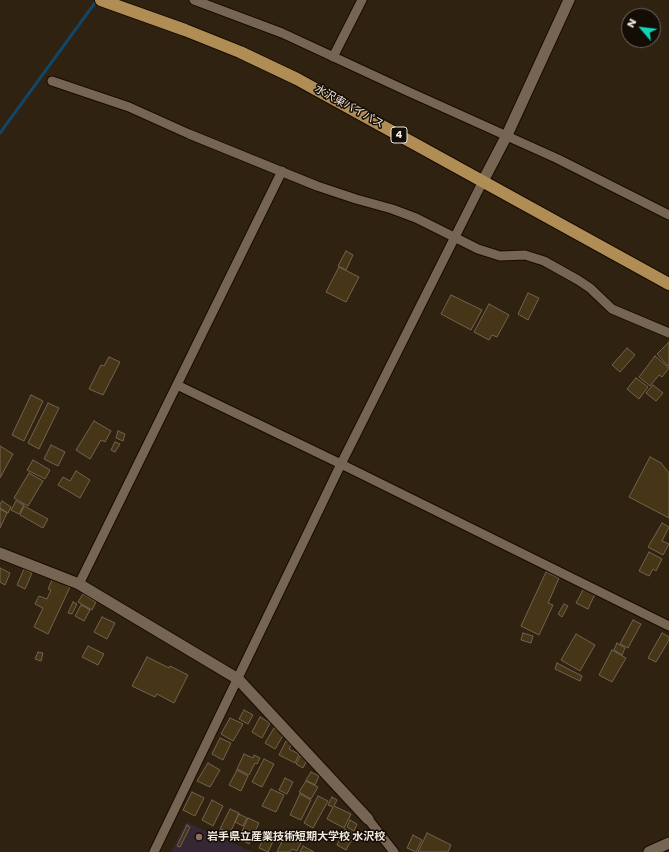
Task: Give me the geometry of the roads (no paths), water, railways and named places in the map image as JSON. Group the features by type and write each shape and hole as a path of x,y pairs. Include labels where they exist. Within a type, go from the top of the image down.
{"highway":[{"name":"水沢東バイパス","path":"101,0 185,30 240,52 297,79 669,284"}],"street":[{"path":"194,0 282,32 406,92 507,135 558,159 669,215"},
{"path":"334,57 362,0"},
{"path":"154,852 341,464 507,135 569,0"},
{"path":"52,81 129,107 188,134 317,186 416,218 478,249 500,256 525,255 544,261 590,288 612,309 669,333"},
{"path":"79,584 282,171"},
{"path":"177,385 669,626"},
{"path":"0,552 79,584 238,679 368,819 394,852"},
{"path":"649,852 669,843"}],"waterway":[{"path":"0,133 97,0"}],"place":[{"name":"岩手県立産業技術短期大学校 水沢校","path":"199,837"}]}
